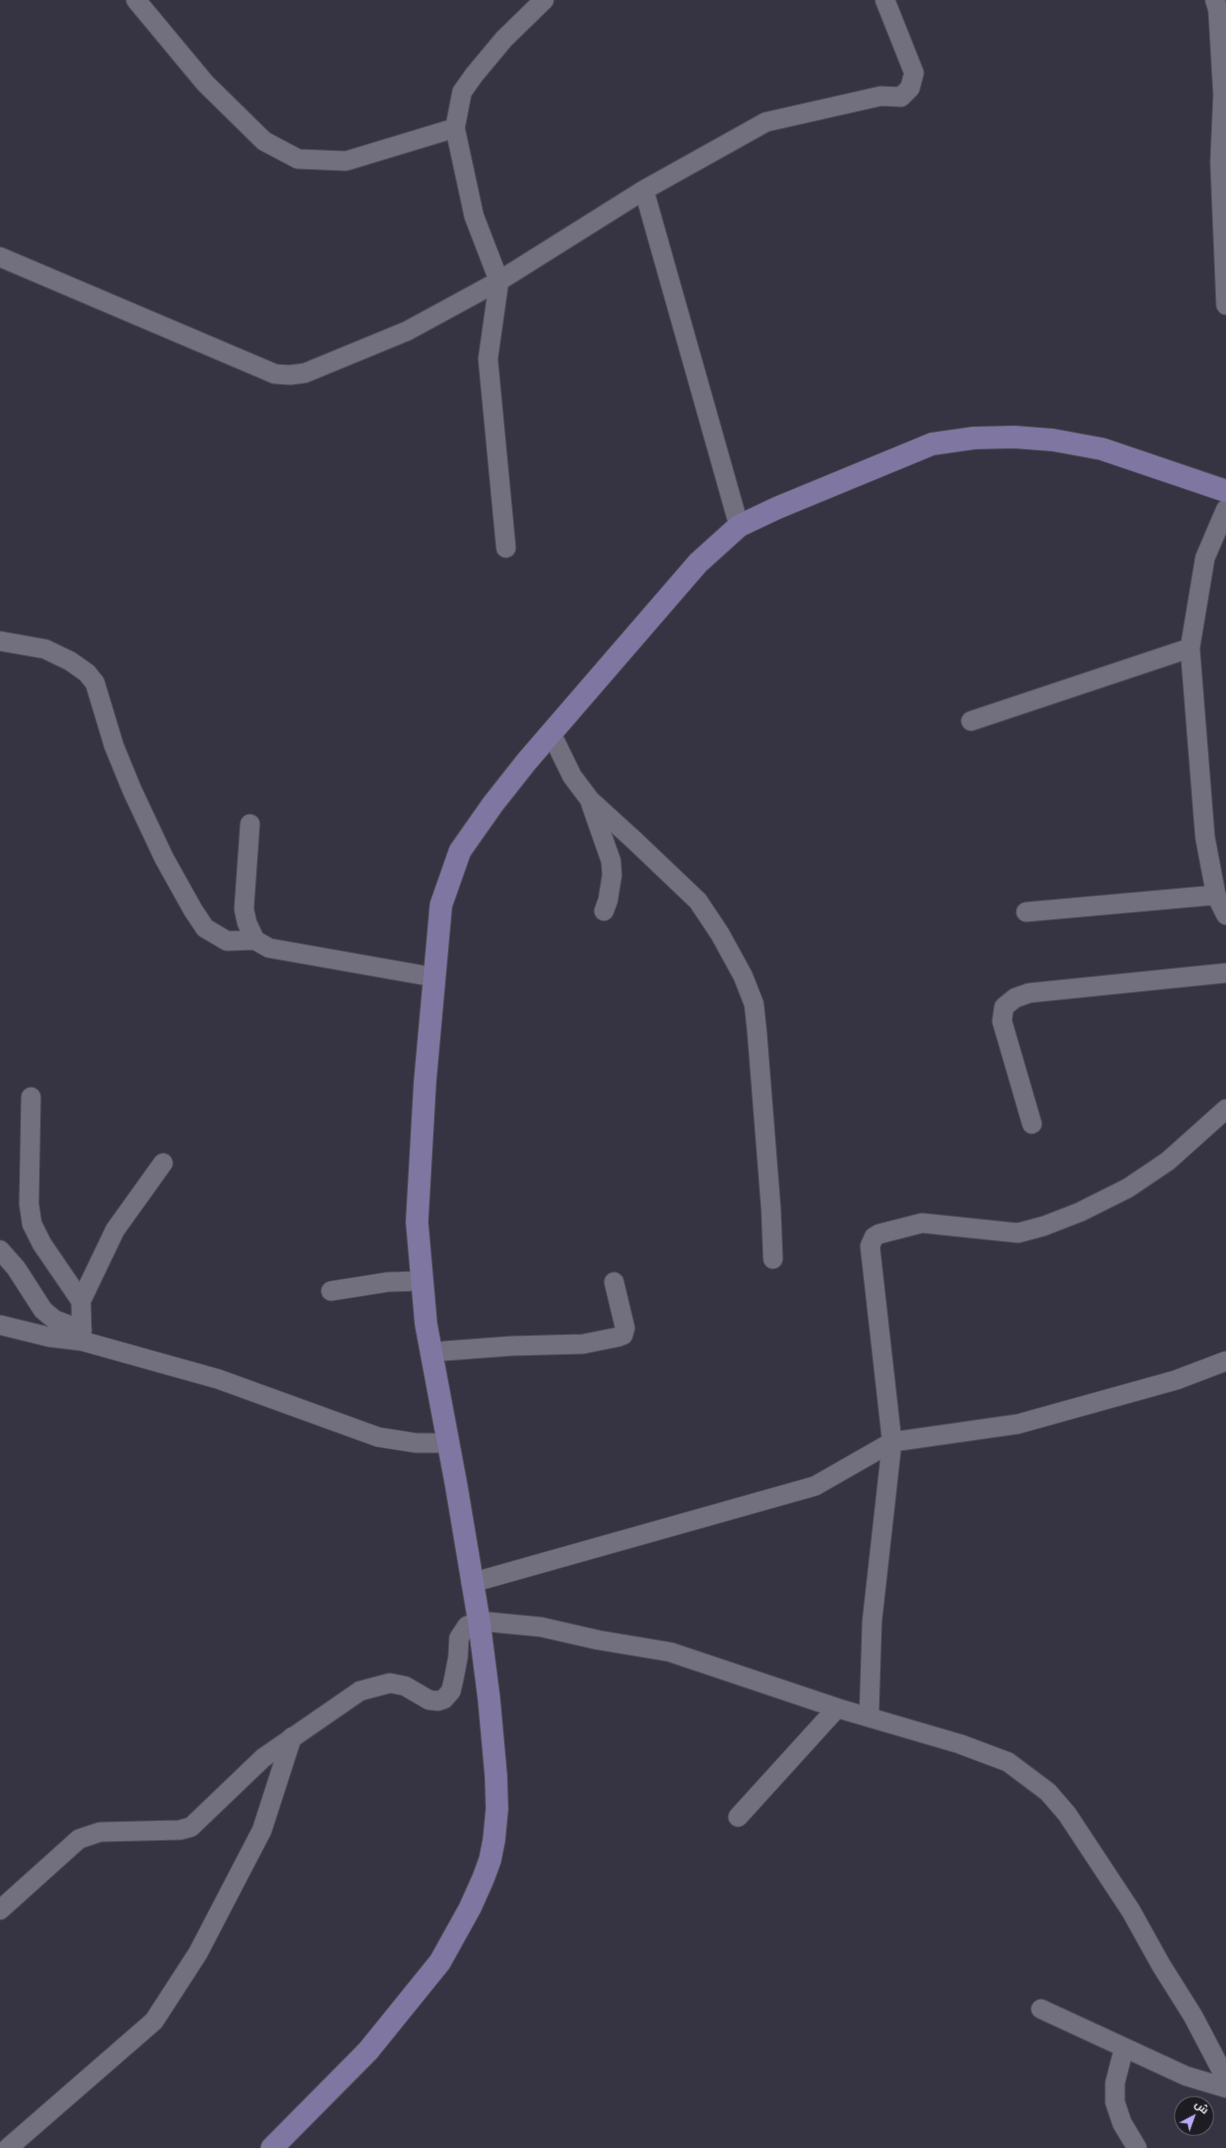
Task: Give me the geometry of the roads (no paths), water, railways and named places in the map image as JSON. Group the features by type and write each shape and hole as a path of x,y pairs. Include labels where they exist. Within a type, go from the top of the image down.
{"main road":[{"path":"272,2148 368,2051 412,1999 440,1962 470,1908 490,1860 497,1809 496,1776 489,1699 479,1621 471,1583 456,1484 447,1443 431,1352 421,1281 417,1222 419,1162 433,977 441,905 460,851 493,804 551,733 698,563 739,526 777,508 932,444 974,438 1037,438 1102,448 1226,491"}],"street":[{"path":"136,0 205,84 264,141 298,159 346,161 455,128"},
{"path":"506,548 488,359 499,280 474,216 455,128 462,92 504,39 544,0"},
{"path":"0,257 275,374 290,375 305,372 407,331 499,280 644,190 766,122 881,96 900,96 910,88 914,73 885,0"},
{"path":"1215,0 1218,10 1223,95 1220,162 1226,304"},
{"path":"644,190 739,526"},
{"path":"1226,509 1205,558 1190,648 1205,838 1216,895 1226,915"},
{"path":"0,641 45,649 70,661 87,673 95,683 114,746 132,790 164,858 193,910 205,928 227,940 255,940 269,948 433,977"},
{"path":"971,721 1190,648"},
{"path":"551,733 572,776 590,800 698,901 720,934 743,976 754,1004 757,1032 771,1209 773,1259"},
{"path":"590,800 611,861 612,876 608,900 604,911"},
{"path":"250,824 244,909 247,923 255,940"},
{"path":"1026,912 1216,895"},
{"path":"1032,1124 1002,1021 1004,1007 1015,998 1029,993 1226,973"},
{"path":"31,1097 29,1204 32,1224 42,1244 81,1301"},
{"path":"869,1717 872,1622 892,1442 870,1246 874,1237 879,1234 922,1223 1018,1233 1044,1226 1080,1212 1128,1188 1168,1161 1226,1109"},
{"path":"82,1335 81,1301 115,1230 163,1163"},
{"path":"0,1250 16,1268 43,1310 55,1320 82,1335 218,1379 378,1437 416,1443 447,1443"},
{"path":"331,1291 388,1282 421,1281"},
{"path":"431,1352 511,1346 583,1344 618,1337 623,1335 625,1328 614,1282"},
{"path":"0,1325 49,1336 82,1335"},
{"path":"471,1583 815,1486 892,1442 1018,1424 1176,1380 1226,1361"},
{"path":"0,1910 79,1839 100,1832 180,1830 191,1827 263,1758 360,1691 390,1683 405,1686 429,1700 438,1701 444,1699 451,1691 459,1638 467,1626 479,1621 541,1627 598,1640 670,1652 837,1708 960,1744 1008,1762 1048,1792 1067,1814 1131,1911 1161,1965 1193,2016 1226,2079"},
{"path":"738,1817 837,1708"},
{"path":"8,2148 154,2021 198,1953 262,1830 292,1737"},
{"path":"1041,2009 1186,2076 1226,2088"},
{"path":"1124,2048 1115,2083 1115,2102 1122,2123 1137,2148"}]}
